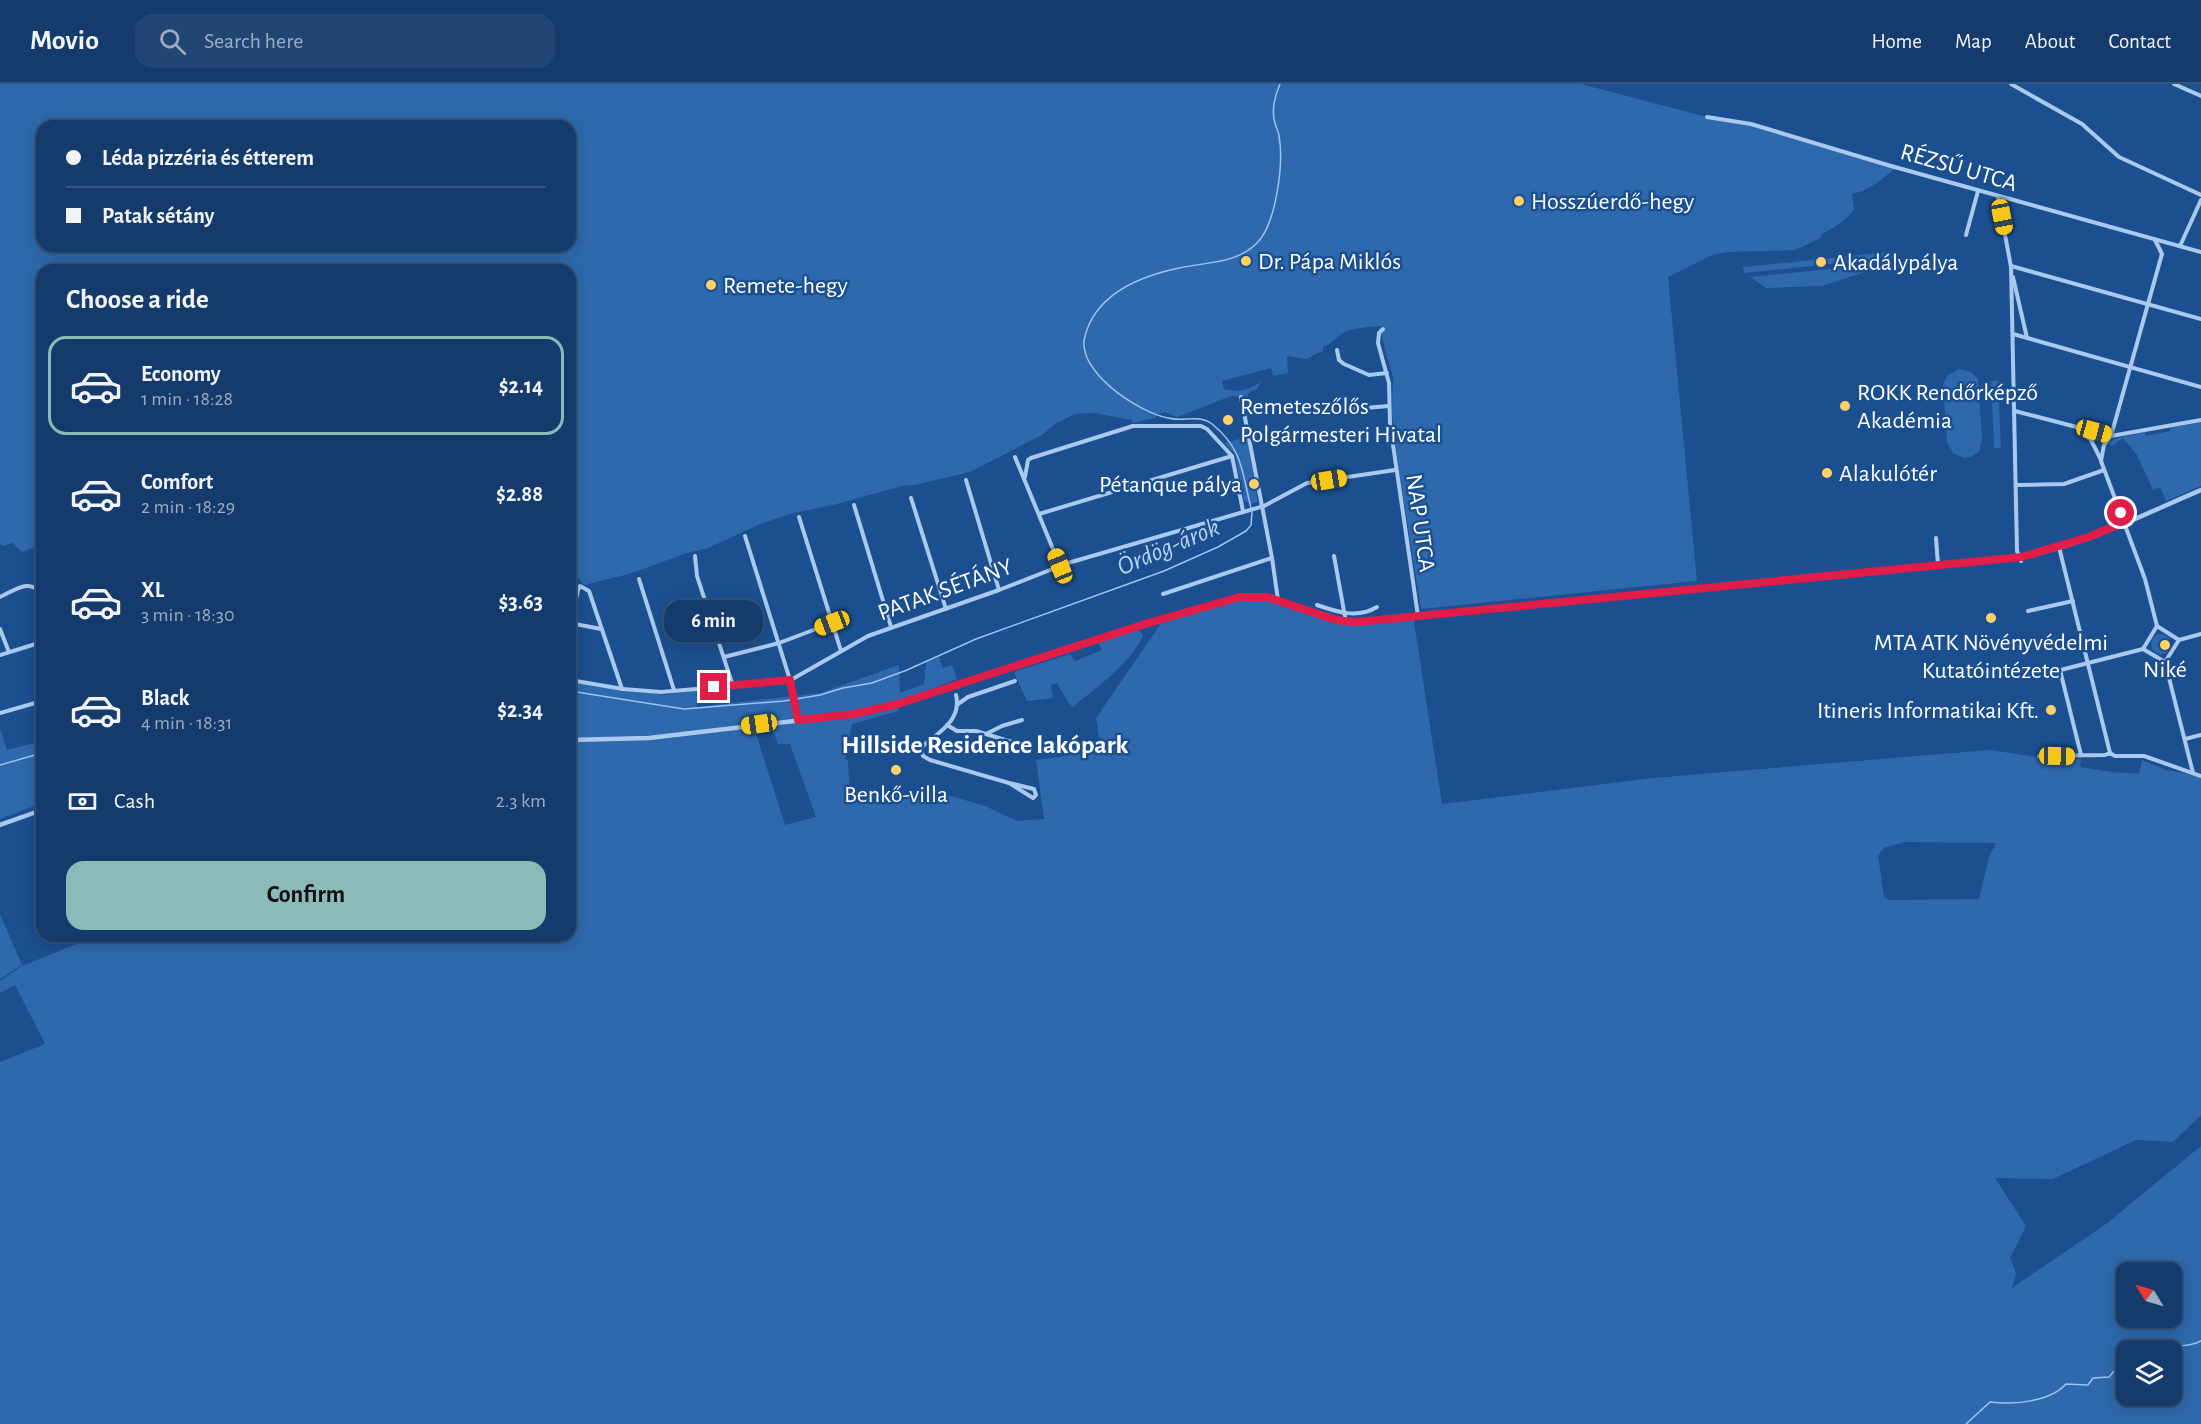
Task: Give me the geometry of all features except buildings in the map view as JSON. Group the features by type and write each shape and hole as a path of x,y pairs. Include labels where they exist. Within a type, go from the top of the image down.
{"street":[{"path":"2011,84 2082,124 2119,157 2201,195"},
{"path":"2174,84 2201,96"},
{"name":"RÉZSŰ UTCA","path":"1707,117 1751,124 1998,197 2201,252"},
{"path":"1966,235 1978,191"},
{"path":"1998,197 2027,338"},
{"path":"2101,461 2104,445 2111,436 2162,254 2169,246 2177,245 2201,200"},
{"path":"2149,237 2158,244 2162,254"},
{"path":"2011,266 2201,319"},
{"path":"2011,266 2020,559"},
{"name":"NAP UTCA","path":"1383,329 1379,333 1378,341 1390,391 1389,406 1395,470 1418,616"},
{"path":"2013,334 2201,387"},
{"path":"1337,350 1339,360 1344,364 1369,375 1387,373"},
{"path":"1241,397 1278,600"},
{"path":"1340,410 1389,406"},
{"path":"2015,411 2111,436 2201,420"},
{"path":"1025,477 1028,460 1031,458 1130,427 1197,426 1207,429 1232,456 1243,511"},
{"path":"2077,427 2091,440 2101,461 2145,579 2157,626 2179,640"},
{"path":"1039,514 1232,456"},
{"path":"1015,457 1060,566"},
{"name":"PATAK SÉTÁNY","path":"576,681 622,689 674,690 790,680 864,637 1060,566 1261,506 1307,483 1395,470"},
{"path":"2017,485 2064,484 2104,470"},
{"path":"966,480 999,590"},
{"path":"576,740 649,738 854,714 898,704 1145,624 1240,597 1258,596 1278,600 1346,621 2020,559 2059,547 2201,490"},
{"path":"911,498 945,609"},
{"path":"854,505 892,628"},
{"path":"799,517 841,651"},
{"path":"745,536 790,680 798,720"},
{"path":"1936,537 1938,565"},
{"path":"2059,547 2110,753"},
{"path":"695,556 697,576 733,686"},
{"path":"1334,556 1346,621"},
{"path":"1163,594 1272,558"},
{"path":"639,579 674,690"},
{"path":"0,597 31,585 36,590"},
{"path":"576,601 579,588 583,586 589,591 622,689"},
{"path":"2028,611 2073,601"},
{"path":"1317,605 1345,614 1367,612 1377,607"},
{"path":"724,657 779,643 832,623"},
{"path":"576,624 602,630"},
{"path":"2144,649 2157,626"},
{"path":"0,629 9,652"},
{"path":"2165,662 2179,640 2201,634"},
{"path":"0,655 36,644"},
{"path":"2037,676 2144,649 2165,662 2193,773"},
{"path":"2060,670 2081,755"},
{"path":"958,704 968,697 1015,681"},
{"path":"956,696 958,704 956,713 947,725 924,745 921,749 923,756 930,760 1034,789 1036,795 1033,798 1009,783"},
{"path":"0,713 36,703"},
{"path":"986,734 1022,720"},
{"path":"947,725 957,731 975,731 1028,747"},
{"path":"2185,739 2201,735"},
{"path":"2039,756 2110,753 2115,756 2144,756 2201,776"},
{"path":"0,825 36,812"}],"shaded area":[{"path":"0,84 1581,84 1707,117 1732,120 1895,168 1875,184 1852,194 1854,210 1841,223 1822,234 1819,239 1795,250 1727,252 1712,255 1668,277 1697,581 1421,609 1399,471 1392,413 1393,378 1381,334 1383,326 1347,331 1323,347 1323,352 1307,359 1287,356 1288,373 1273,376 1271,368 1222,381 1224,389 1235,390 1247,389 1261,382 1256,390 1249,392 1247,397 1231,396 1180,416 1176,417 1165,412 1158,414 1155,418 1132,423 1132,420 1095,413 1075,414 1055,424 1042,435 970,472 906,485 794,513 760,524 708,548 687,553 629,574 584,585 576,575 576,264 36,264 36,547 22,552 13,543 2,546 0,543"},
{"name":"Akadálypálya","path":"1898,251 1898,257 1744,273 1743,267"},
{"path":"1881,264 1823,286 1766,288 1750,277"},
{"path":"1959,369 1971,372 1978,379 1982,439 1979,452 1964,458 1953,453 1947,442 1943,385 1947,376"},
{"path":"1991,381 1998,381 2001,448 1994,448"},
{"path":"2201,422 2201,486 2166,501 2160,487 2153,490 2137,455 2123,438 2112,446 2108,443 2114,439 2145,432 2146,436 2170,431 2170,428"},
{"path":"1247,437 1258,502 1250,504 1244,500 1235,454 1224,443"},
{"path":"1258,594 1278,597 1347,619 1413,615 1442,804 1653,778 1990,750 2037,757 2081,759 2080,767 2139,774 2142,760 2166,770 2201,776 2201,1115 2173,1142 2136,1140 2053,1179 1995,1178 2026,1226 2010,1258 2016,1273 2012,1288 2106,1224 2201,1146 2201,1424 0,1424 0,1062 45,1044 15,985 0,993 0,981 22,966 81,942 576,942 576,683 665,695 696,690 697,707 820,693 899,665 900,693 924,684 926,663 939,657 943,668 952,665 957,679 900,701 898,711 852,724 845,759 848,761 850,798 937,792 985,806 1017,821 1044,819 1036,760 1101,751 1096,718 1166,616 1242,595","holes":["772,728 778,744 790,744 816,817 785,825 756,734","1904,842 1996,843 1989,857 1979,899 1889,900 1884,897 1878,855 1884,848"]},
{"path":"1137,627 1143,636 1129,657 1073,707 1057,683 1051,685 1053,698 1027,701 1014,672 1070,654 1075,661 1102,650 1098,642"},
{"path":"2157,634 2165,634 2171,640 2171,648 2165,654 2157,654 2151,648 2151,640"},
{"path":"0,729 7,750 36,743 36,805 0,819"},
{"path":"0,914 22,965 0,979"}],"waterway":[{"name":"Ördög-árok","path":"1251,508 1240,462 1236,452 1222,433 1202,419 1168,418 1141,408 1126,399 1099,376 1084,349 1085,336 1091,321 1099,309 1122,289 1165,271 1230,259 1248,251 1263,235 1273,209 1279,177 1279,134 1273,113 1280,84"},
{"name":"Ördög-árok","path":"576,692 684,709 784,701 872,683 976,639 1164,571 1218,547 1246,531 1251,525 1252,512"},
{"name":"Ördög-árok","path":"0,765 36,755"},
{"path":"2182,1346 2201,1341"},
{"path":"1966,1424 1990,1402 2030,1401 2050,1395 2066,1384 2088,1385 2093,1378 2109,1377 2116,1369"}],"place":[{"name":"Hosszúerdő-hegy","path":"1519,201"},
{"name":"Dr. Pápa Miklós","path":"1246,261"},
{"name":"Akadálypálya","path":"1821,262"},
{"name":"Remete-hegy","path":"711,285"},
{"name":"ROKK Rendőrképző Akadémia","path":"1845,406"},
{"name":"Remeteszőlős Polgármesteri Hivatal","path":"1228,420"},
{"name":"Alakulótér","path":"1827,473"},
{"name":"Pétanque pálya","path":"1254,484"},
{"name":"MTA ATK Növényvédelmi Kutatóintézete","path":"1991,618"},
{"name":"Niké","path":"2165,645"},
{"name":"Itineris Informatikai Kft.","path":"2051,710"},
{"name":"Benkő-villa","path":"896,770"}],"district":[{"name":"Hillside Residence lakópark","path":"985,744"}],"route":[{"path":"714,687 790,680 798,720 854,714 898,704 1189,610 1249,595 1267,597 1336,620 1368,621 2022,557 2089,537 2124,522 2121,513"}]}
